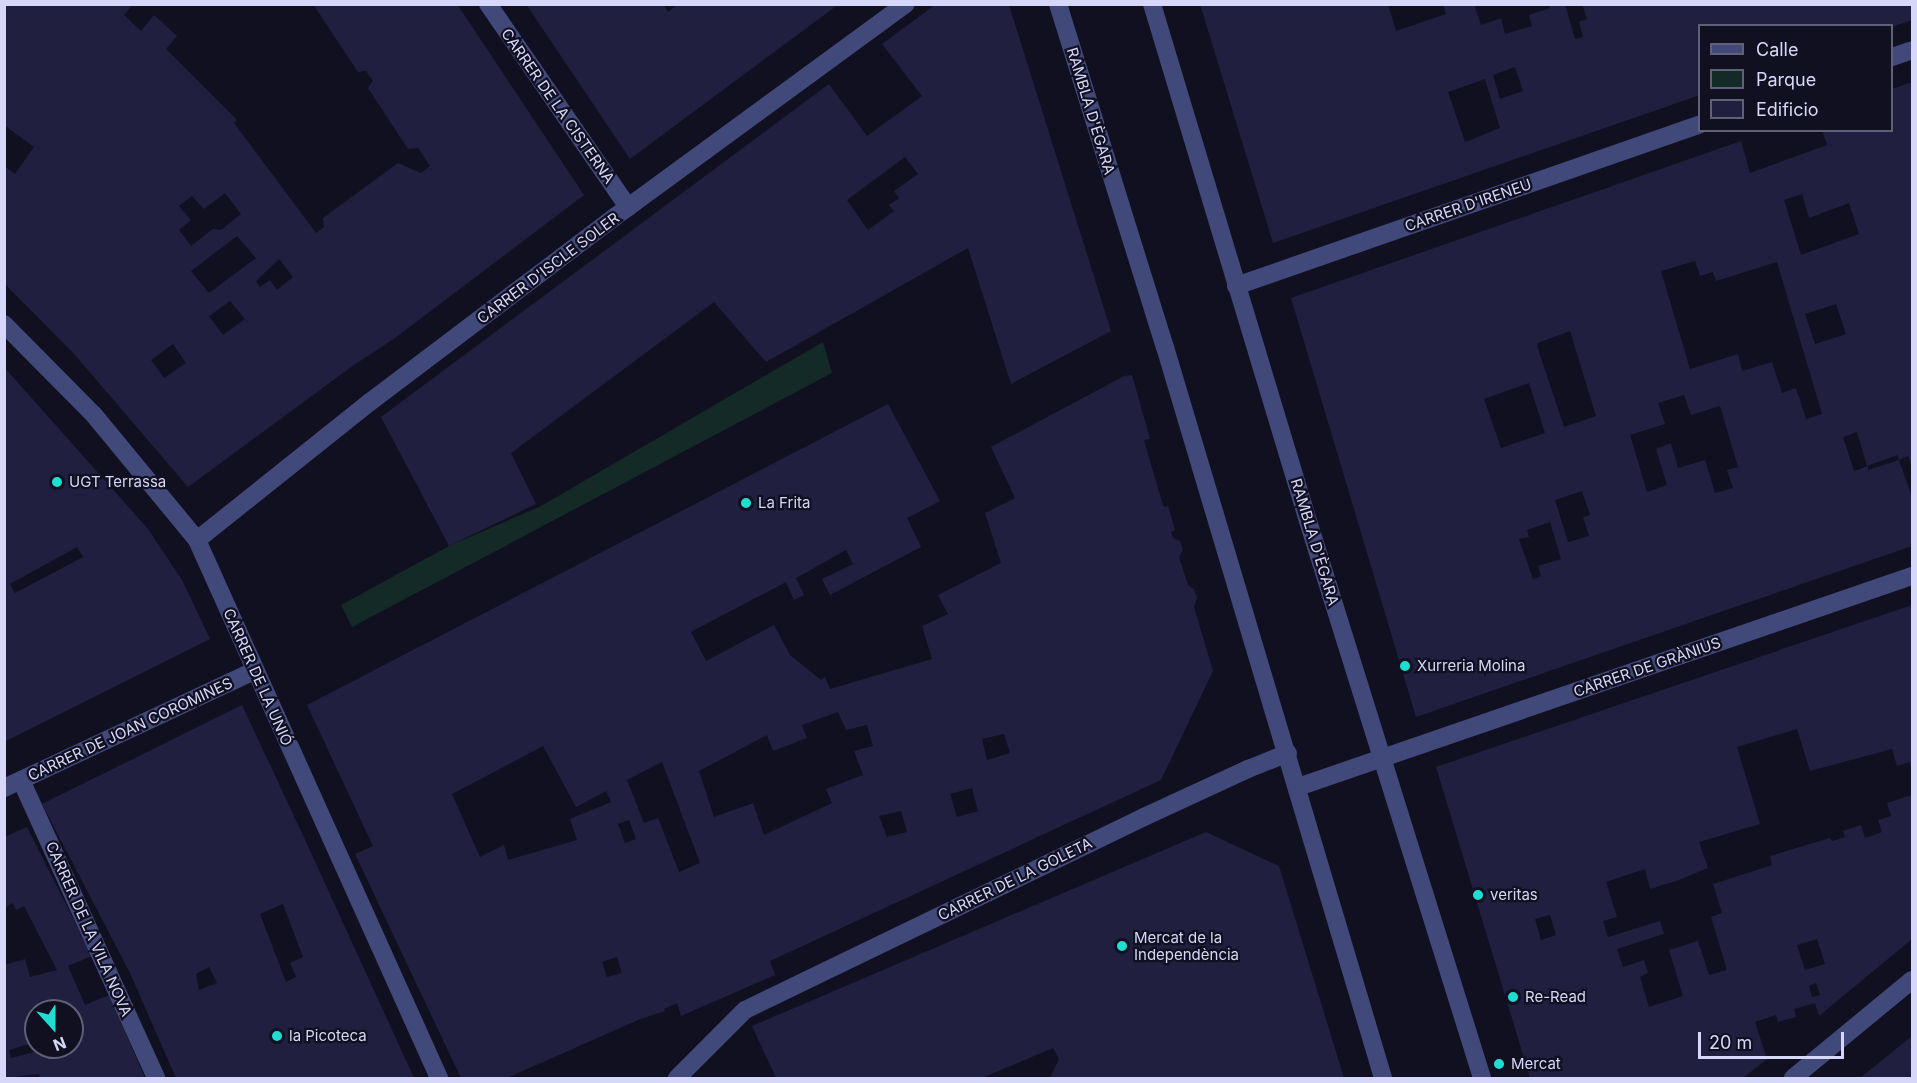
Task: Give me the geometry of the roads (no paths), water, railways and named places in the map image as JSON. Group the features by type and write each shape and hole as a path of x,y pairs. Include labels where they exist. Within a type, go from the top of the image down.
{"street":[{"name":"CARRER DE LA CISTERNA","path":"488,4 628,207"},
{"name":"CARRER D'ISCLE SOLER","path":"197,540 370,402 628,207 906,4"},
{"name":"RAMBLA D'ÈGARA","path":"1058,4 1288,753 1383,1078"},
{"name":"RAMBLA D'ÈGARA","path":"1152,4 1236,286 1482,1078"},
{"path":"1893,57 1912,50"},
{"name":"CARRER D'IRENEU","path":"1236,286 1698,125"},
{"name":"CARRER DE LA UNIÓ","path":"4,324 94,415 197,540 439,1078"},
{"name":"CARRER DE GRÀNIUS","path":"1298,787 1912,576"},
{"name":"CARRER DE JOAN COROMINES","path":"13,784 254,671"},
{"name":"CARRER DE LA GOLETA","path":"677,1078 745,1010 1154,812 1288,753"},
{"name":"CARRER DE LA VILA NOVA","path":"13,784 156,1078"},
{"path":"1792,1078 1912,980"}],"place":[{"name":"UGT Terrassa","path":"57,482"},
{"name":"La Frita","path":"746,503"},
{"name":"Xurreria Molina","path":"1405,666"},
{"name":"veritas","path":"1478,895"},
{"name":"Mercat de la Independència","path":"1122,946"},
{"name":"Re-Read","path":"1513,997"},
{"name":"la Picoteca","path":"277,1036"},
{"name":"Mercat","path":"1499,1064"}]}
